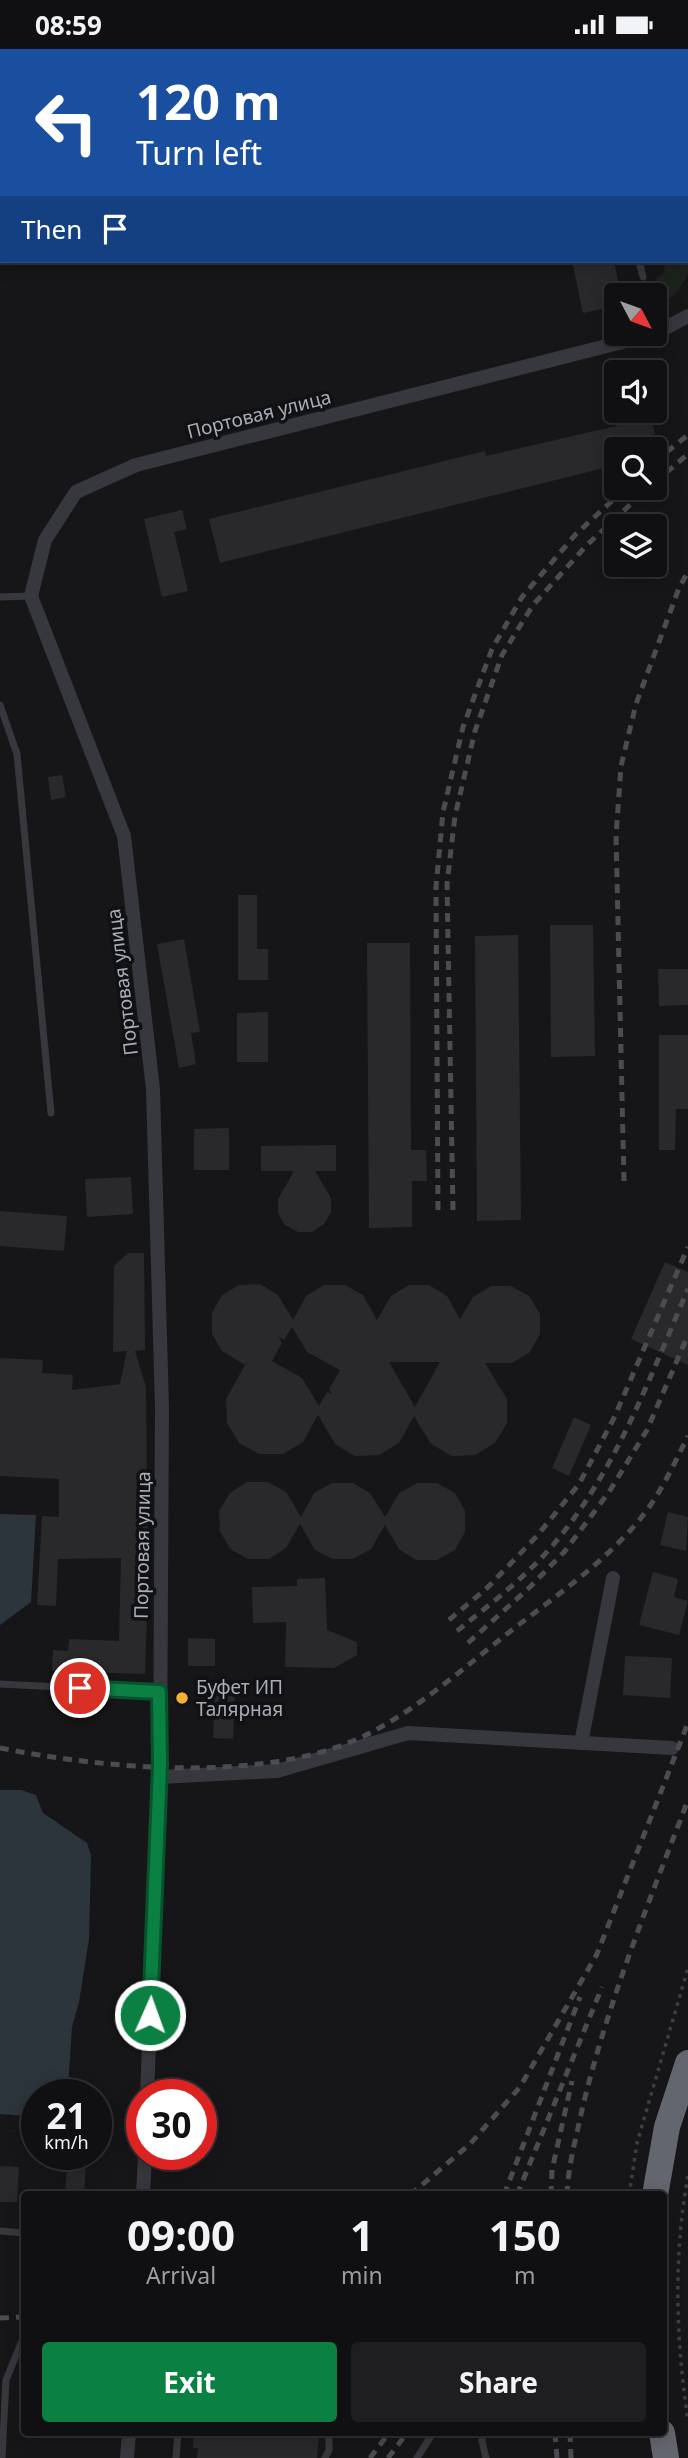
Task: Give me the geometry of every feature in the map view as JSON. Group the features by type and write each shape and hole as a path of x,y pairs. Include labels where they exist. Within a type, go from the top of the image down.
{"highway":[{"path":"656,2191 667,2127 688,2063"},
{"path":"662,2436 666,2458"}],"street":[{"name":"Портовая улица","path":"667,327 688,316"},
{"name":"Портовая улица","path":"148,2079 160,1777 162,1408 153,1089 124,835 31,596 45,540 76,492 136,464 604,347"},
{"path":"581,1743 613,1578"},
{"path":"160,1777 277,1771 408,1733 672,1748"},
{"path":"143,2191 144,2170"},
{"path":"127,2458 129,2436"}],"lane":[{"path":"640,263 643,277"},
{"path":"0,597 31,596"},
{"path":"0,705 18,754 51,1113"},
{"path":"0,1684 159,1692"},
{"path":"0,2231 21,2232"},
{"path":"2,2458 3,2380 21,2342"},
{"path":"176,2458 178,2436"},
{"path":"325,2458 329,2450 329,2436"},
{"path":"417,2458 431,2436"},
{"path":"483,2436 486,2458"}],"path":[{"path":"630,2191 637,2143 688,1968"},
{"path":"688,2176 682,2207 676,2306 688,2421"}],"shaded area":[{"path":"663,263 688,263 688,274 679,290 667,300 667,283 652,283 665,271"},
{"path":"0,1514 36,1515 31,1602 0,1625"},
{"path":"0,1790 21,1790 36,1795 43,1813 87,1843 91,1855 89,1939 79,2002 72,2027 69,2079 21,2079 21,2132 0,2131"}],"pier":[{"path":"0,2114 21,2116 21,2132 0,2131"}],"building":[{"path":"572,263 614,263 618,283 604,283 604,309 583,313"},
{"path":"615,423 653,423 655,434 643,437 604,437 604,468 220,563 209,519 485,451 486,456 616,426"},
{"path":"182,510 187,529 174,532 188,591 162,597 144,519"},
{"path":"62,775 66,797 51,800 48,777"},
{"path":"238,895 257,895 257,949 268,949 268,980 238,980"},
{"path":"550,925 593,925 595,1056 551,1057"},
{"path":"518,935 521,1220 477,1221 475,936"},
{"path":"184,939 200,1032 191,1033 196,1064 179,1068 157,944"},
{"path":"367,943 410,943 411,1150 426,1150 427,1181 412,1181 412,1227 369,1228"},
{"path":"658,969 688,969 688,1005 659,1006"},
{"path":"268,1012 268,1062 237,1062 237,1013"},
{"path":"659,1035 688,1035 688,1109 676,1109 675,1150 659,1150"},
{"path":"229,1128 229,1170 194,1170 194,1129"},
{"path":"336,1145 336,1171 315,1171 331,1198 331,1212 324,1224 312,1232 298,1232 285,1225 278,1213 278,1199 294,1171 261,1171 261,1146"},
{"path":"131,1177 133,1214 87,1217 85,1179"},
{"path":"0,1211 67,1216 64,1251 0,1246"},
{"path":"128,1253 144,1253 145,1350 135,1351 146,1387 148,1583 145,1674 52,1671 53,1650 68,1651 69,1639 119,1641 121,1558 58,1559 56,1606 37,1605 42,1516 59,1517 59,1479 0,1476 0,1358 43,1360 42,1373 73,1375 72,1390 120,1384 127,1351 113,1352 114,1266"},
{"path":"665,1262 688,1272 688,1365 631,1339"},
{"path":"260,1284 278,1295 293,1320 306,1296 324,1285 345,1285 363,1295 377,1320 391,1296 409,1285 429,1285 447,1296 460,1319 473,1297 491,1286 511,1286 529,1296 540,1314 540,1334 530,1352 512,1363 485,1363 507,1399 507,1423 495,1443 475,1455 452,1456 431,1444 414,1416 399,1443 379,1455 355,1456 335,1444 318,1415 303,1442 283,1454 259,1454 239,1443 227,1423 226,1399 245,1365 222,1351 212,1334 212,1313 222,1295 239,1285","holes":["292,1327 307,1352 340,1370 329,1389 332,1394 327,1392 319,1406 302,1378 272,1361 282,1343 278,1336 284,1340","389,1362 440,1362 415,1407"]},
{"path":"574,1417 591,1425 569,1476 552,1468"},
{"path":"247,1482 268,1482 286,1492 301,1517 314,1493 332,1483 353,1483 370,1493 385,1517 399,1493 417,1483 437,1483 455,1493 465,1511 465,1532 455,1550 437,1560 416,1560 399,1549 385,1525 371,1549 353,1559 333,1559 315,1550 300,1524 286,1548 269,1559 248,1559 230,1549 220,1531 219,1511 230,1493"},
{"path":"668,1512 688,1517 686,1551 660,1545"},
{"path":"653,1572 678,1579 674,1597 688,1601 679,1635 639,1625"},
{"path":"325,1578 327,1630 357,1642 357,1655 334,1668 285,1667 286,1622 253,1623 252,1587 297,1586 297,1579"},
{"path":"188,1638 215,1639 215,1666 188,1666"},
{"path":"625,1656 672,1658 670,1698 623,1695"},
{"path":"215,1693 235,1693 233,1739 213,1738"},
{"path":"0,2166 19,2167 17,2202 0,2202"},
{"path":"67,2170 86,2170 84,2191 65,2191"},
{"path":"194,2436 319,2436 317,2458 197,2458 198,2448 193,2448"}],"railway":[{"path":"667,452 688,435"},
{"path":"667,472 688,454"},
{"path":"438,1210 436,887 443,812 463,727 492,649 522,597 576,534 613,500"},
{"path":"453,1210 447,884 455,816 475,731 502,655 533,605 587,545 635,500"},
{"path":"624,1181 616,836 621,766 636,704 679,588 688,572"},
{"path":"449,1620 487,1588 537,1536 579,1484 614,1418 688,1247"},
{"path":"457,1631 531,1569 575,1516 595,1486 630,1422 688,1289"},
{"path":"468,1643 565,1551 609,1492 647,1430 688,1335"},
{"path":"0,1748 89,1762 188,1768 285,1760 330,1749 370,1733 444,1685 611,1550 654,1500 688,1436"},
{"path":"415,2191 470,2144 520,2087 597,1954 688,1723"},
{"path":"567,2191 575,2142 604,2031 630,1953 688,1800"},
{"path":"519,2191 602,1987"},
{"path":"506,2191 580,1997"},
{"path":"551,2191 552,2170 572,2081"},
{"path":"0,2318 21,2317"},
{"path":"370,2458 387,2436"},
{"path":"388,2458 405,2436"},
{"path":"555,2436 557,2458"},
{"path":"570,2436 571,2458"}],"place":[{"name":"Буфет ИП Талярная","path":"182,1698"}],"route":[{"path":"80,1688 159,1692 160,1765 150,2015"}]}
